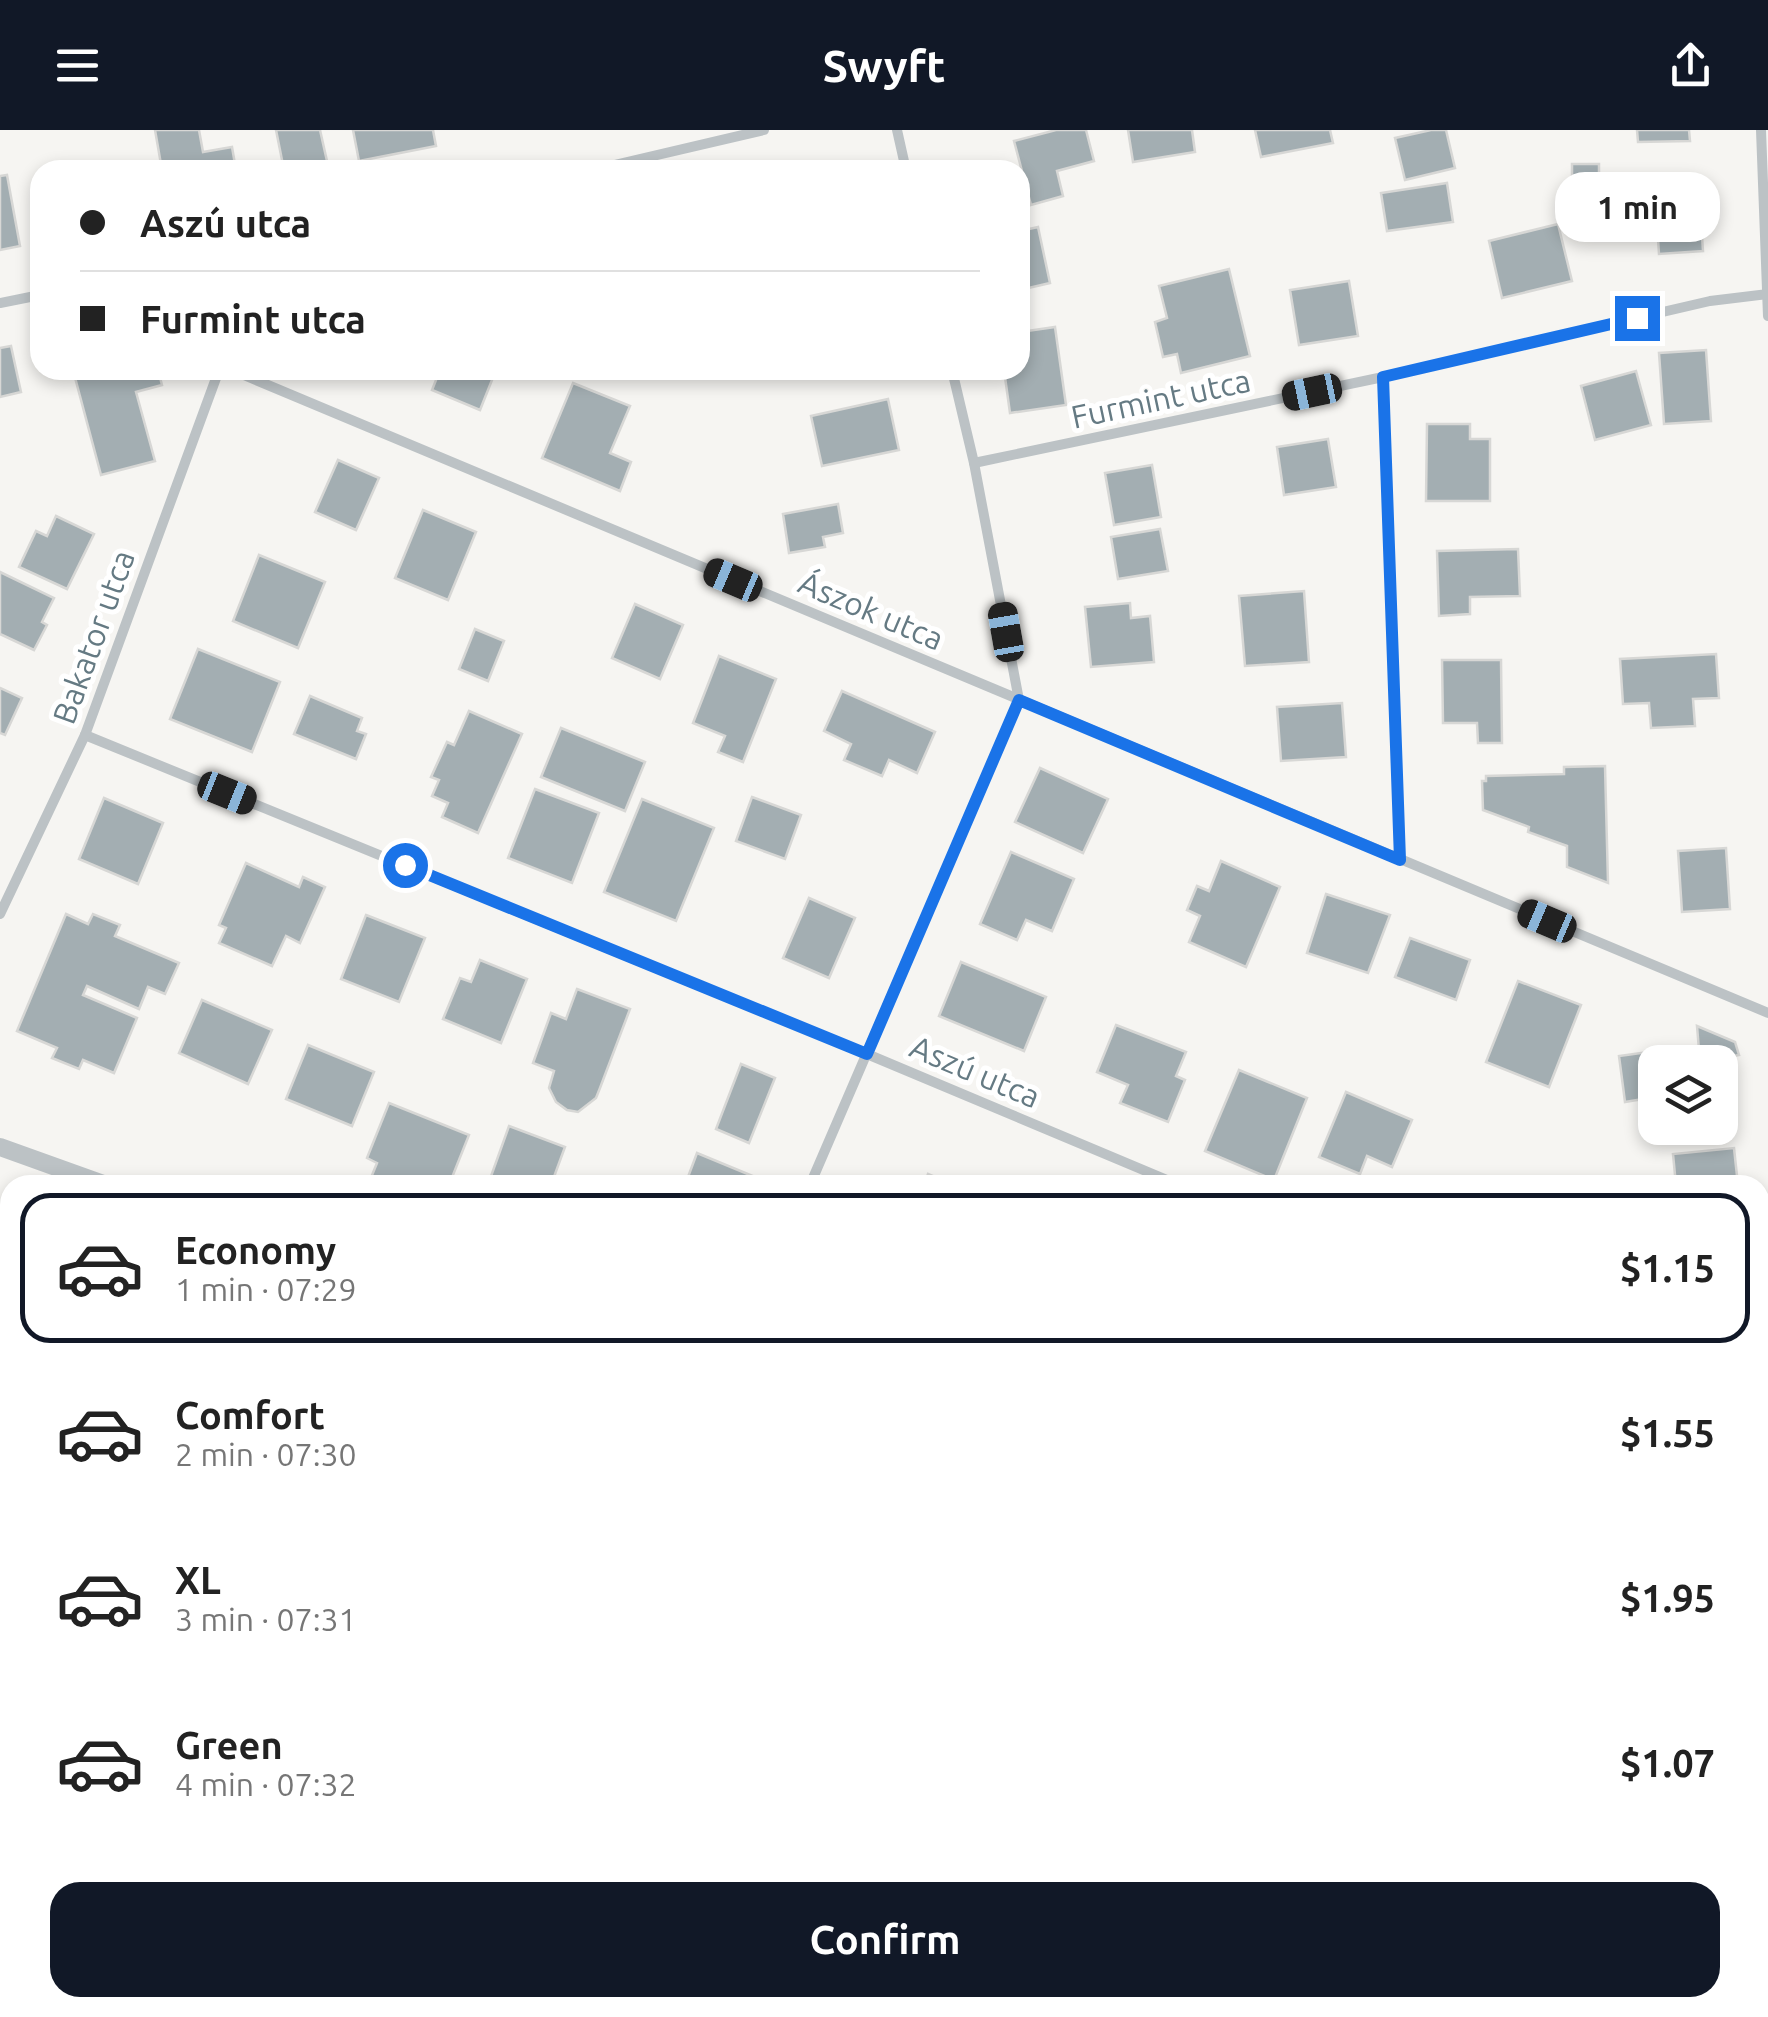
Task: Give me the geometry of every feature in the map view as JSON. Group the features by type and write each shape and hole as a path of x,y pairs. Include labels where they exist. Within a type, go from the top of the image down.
{"street":[{"path":"636,160 764,130"},
{"path":"896,130 904,160"},
{"path":"1761,130 1768,316"},
{"name":"Furmint utca","path":"974,464 1383,377 1710,301 1768,294"},
{"path":"0,303 30,297"},
{"path":"1383,377 1400,860"},
{"name":"Bakator utca","path":"0,914 85,735 215,380"},
{"name":"Ászok utca","path":"256,380 1768,1013"},
{"path":"814,1175 1019,700 954,380"},
{"name":"Aszú utca","path":"85,735 1155,1175"},
{"path":"0,1147 78,1175"}],"building":[{"path":"155,130 199,130 203,152 232,147 234,160 160,160"},
{"path":"276,130 320,130 327,160 282,160"},
{"path":"353,130 433,130 436,146 359,160"},
{"path":"1056,130 1086,130 1094,161 1057,171 1063,196 1031,205 1030,160 1019,160 1014,141"},
{"path":"1128,130 1192,130 1195,152 1133,162"},
{"path":"1255,130 1330,130 1333,143 1261,157"},
{"path":"1446,130 1455,168 1405,180 1395,138"},
{"path":"1637,130 1689,130 1690,141 1638,142"},
{"path":"1572,164 1599,164 1599,194 1572,194"},
{"path":"7,175 20,246 0,250 0,176"},
{"path":"1447,183 1453,222 1387,231 1381,193"},
{"path":"1699,190 1703,251 1659,254 1655,193"},
{"path":"1558,224 1572,281 1502,298 1489,241"},
{"path":"1038,227 1050,283 1030,288 1030,229"},
{"path":"1229,269 1250,356 1181,373 1177,354 1163,357 1155,322 1167,318 1159,286"},
{"path":"1349,281 1358,336 1299,345 1290,290"},
{"path":"1055,327 1066,405 1010,413 1005,380 1030,380 1030,331"},
{"path":"11,346 21,392 0,397 0,348"},
{"path":"1706,350 1711,421 1664,424 1659,353"},
{"path":"1636,371 1651,425 1595,440 1581,386"},
{"path":"76,380 161,380 162,385 136,392 155,461 101,475"},
{"path":"436,380 492,380 480,410 432,390"},
{"path":"573,383 630,406 610,453 631,462 620,491 542,458"},
{"path":"888,399 899,450 822,466 811,416"},
{"path":"1427,424 1470,424 1470,439 1490,439 1490,501 1426,501"},
{"path":"1328,439 1336,487 1284,495 1277,447"},
{"path":"338,460 379,478 356,530 315,512"},
{"path":"1152,465 1161,517 1114,525 1105,473"},
{"path":"838,504 843,533 823,537 825,547 789,553 783,514"},
{"path":"423,510 476,532 448,600 395,578"},
{"path":"56,516 94,534 67,589 19,567 36,531 47,536"},
{"path":"1160,529 1168,571 1118,579 1111,537"},
{"path":"1518,549 1520,596 1470,597 1470,614 1439,616 1437,551"},
{"path":"259,555 325,582 298,648 233,621"},
{"path":"0,572 54,598 42,622 47,625 34,650 0,634"},
{"path":"1304,591 1309,662 1245,666 1239,596"},
{"path":"1130,603 1131,618 1150,616 1154,662 1091,667 1085,607"},
{"path":"635,604 683,625 660,679 612,658"},
{"path":"475,629 504,641 488,681 459,669"},
{"path":"198,649 280,682 252,752 170,719"},
{"path":"1716,654 1719,698 1693,699 1695,726 1651,728 1649,703 1623,704 1620,659"},
{"path":"719,656 776,679 743,762 718,752 725,736 693,723"},
{"path":"1442,660 1501,660 1502,743 1478,743 1477,723 1443,723"},
{"path":"0,688 22,698 5,735 0,733"},
{"path":"842,691 935,732 917,773 889,760 882,776 844,760 851,744 824,731"},
{"path":"310,696 362,718 357,731 366,734 356,759 294,734"},
{"path":"1342,703 1346,757 1281,761 1277,707"},
{"path":"469,711 522,734 478,833 442,817 448,803 432,796 439,780 431,777 447,742 454,745"},
{"path":"561,728 645,762 625,811 541,777"},
{"path":"1605,766 1608,883 1567,867 1567,846 1483,810 1482,781 1486,781 1486,776 1564,774 1564,767"},
{"path":"1040,768 1108,799 1083,853 1015,822"},
{"path":"535,789 599,813 572,883 508,858"},
{"path":"752,797 801,815 785,859 736,841"},
{"path":"104,798 163,823 138,884 79,859"},
{"path":"642,799 714,828 676,921 604,892"},
{"path":"1726,848 1730,909 1682,912 1678,851"},
{"path":"1011,852 1074,879 1052,931 1026,920 1017,940 980,924"},
{"path":"1221,861 1280,887 1246,967 1189,942 1200,916 1187,910 1197,886 1209,891"},
{"path":"246,863 299,887 303,877 325,887 300,943 286,936 272,966 219,943 226,928 219,925"},
{"path":"1326,894 1390,915 1368,973 1307,953"},
{"path":"809,898 855,918 829,978 783,958"},
{"path":"66,914 88,924 93,914 120,925 115,936 179,963 165,994 148,987 139,1009 87,986 83,995 137,1018 114,1073 83,1060 79,1069 52,1058 57,1048 17,1031"},
{"path":"366,915 425,938 399,1002 341,979"},
{"path":"1410,938 1470,960 1456,1000 1395,977"},
{"path":"480,960 527,979 501,1043 443,1019 460,978 471,982"},
{"path":"961,962 1046,997 1024,1051 939,1016"},
{"path":"1518,981 1581,1005 1549,1087 1486,1062"},
{"path":"577,989 630,1009 596,1098 578,1112 556,1102 549,1088 554,1071 533,1063 551,1013 566,1019"},
{"path":"202,1000 272,1030 248,1084 179,1053"},
{"path":"1116,1025 1186,1052 1176,1076 1185,1080 1168,1122 1120,1103 1128,1085 1097,1072"},
{"path":"1697,1026 1736,1045 1699,1045"},
{"path":"308,1045 374,1072 352,1126 286,1099"},
{"path":"1638,1053 1638,1100 1625,1102 1619,1056"},
{"path":"741,1064 775,1078 749,1143 716,1129"},
{"path":"1239,1070 1307,1098 1276,1175 1262,1175 1205,1151"},
{"path":"1346,1092 1412,1120 1392,1167 1367,1156 1360,1174 1319,1157"},
{"path":"389,1103 469,1135 453,1175 372,1175 377,1163 367,1158"},
{"path":"509,1126 565,1147 555,1175 491,1175"},
{"path":"1734,1148 1737,1175 1675,1175 1673,1154"},
{"path":"697,1153 750,1175 689,1175"}],"route":[{"path":"405,865 867,1054 1019,700 1400,860 1383,377 1637,318"}]}
